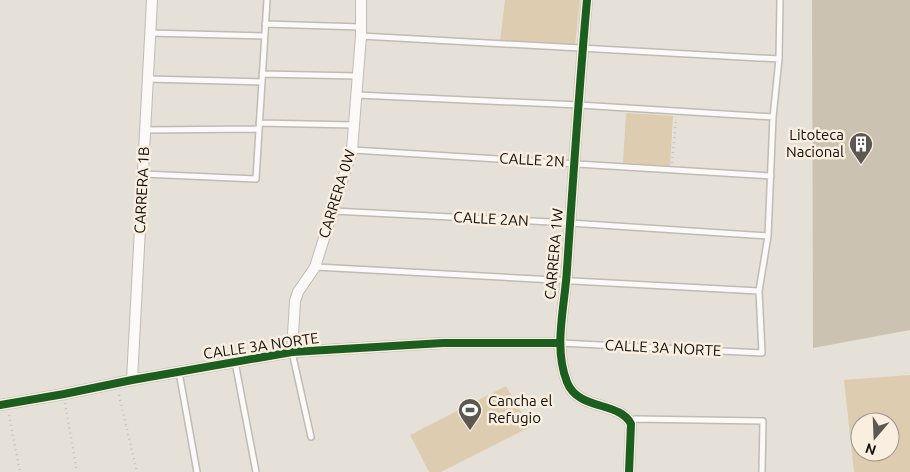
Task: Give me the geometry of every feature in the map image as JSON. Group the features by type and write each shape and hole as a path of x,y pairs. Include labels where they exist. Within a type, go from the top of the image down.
{"street":[{"name":"CARRERA 1B","path":"132,380 152,0"},
{"name":"CARRERA 0W","path":"292,352 295,301 298,292 315,267 352,150 361,31 361,0"},
{"name":"CARRERA 1W","path":"588,0 560,342 564,375 571,390 584,400 622,413 631,424"},
{"name":"CALLE 3A NORTE","path":"4,405 292,352 443,343 560,342"},
{"path":"629,472 631,424"}],"lane":[{"path":"143,174 256,179 266,0"},
{"path":"315,267 759,291 768,236 773,117 779,60 780,0"},
{"path":"265,24 583,49 779,60"},
{"path":"150,33 264,36"},
{"path":"262,74 358,76"},
{"path":"148,79 262,82"},
{"path":"356,95 579,105 773,117"},
{"path":"259,122 354,125"},
{"path":"145,130 259,129"},
{"name":"CALLE 2N","path":"352,150 771,176"},
{"name":"CALLE 2AN","path":"333,211 570,223 768,236"},
{"name":"CALLE 3A NORTE","path":"560,342 762,353 759,291"},
{"path":"292,352 311,437"},
{"path":"235,362 256,472"},
{"path":"179,372 197,472"},
{"path":"631,424 634,419 763,421 762,472"}],"path":[{"path":"672,169 676,111"},
{"path":"117,383 137,472"},
{"path":"64,394 77,472"},
{"path":"4,405 20,472"}],"shaded area":[{"path":"505,0 580,0 575,46 500,42"},
{"path":"626,113 673,116 670,166 623,163"},
{"path":"910,375 910,472 854,472 853,462 900,462 900,412 850,412 850,435 844,380"},
{"name":"Cancha el Refugio","path":"506,386 530,427 441,472 429,472 410,435"}],"building":[{"name":"Litoteca Nacional","path":"812,0 910,0 910,330 813,348"}],"cycle path":[{"path":"587,0 561,326 561,355 563,369 572,391 580,398 618,412 626,417 631,424 629,472"},
{"path":"0,405 292,352 443,343 560,343"}],"place":[{"name":"Litoteca Nacional","path":"861,165"},
{"name":"Cancha el Refugio","path":"470,431"}]}
